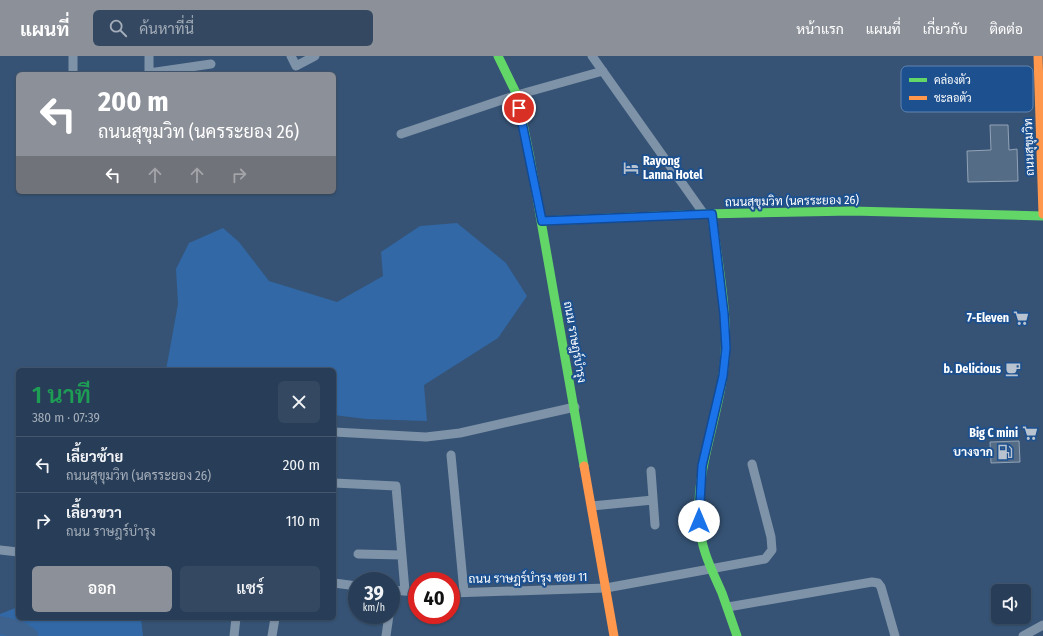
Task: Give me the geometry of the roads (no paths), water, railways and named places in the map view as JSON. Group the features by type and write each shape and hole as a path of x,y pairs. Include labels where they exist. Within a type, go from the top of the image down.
{"street":[{"path":"73,56 73,72"},
{"path":"149,56 149,72"},
{"path":"291,56 296,66 315,56"},
{"name":"ถนน ราษฎร์บำรุง","path":"498,56 517,96 542,221 614,636"},
{"path":"592,56 708,214 724,314 726,348 723,376 702,466 700,484 700,527 705,557 728,607 737,636"},
{"name":"ถนนสุขุมวิท","path":"1038,56 1043,215"},
{"path":"161,72 210,64"},
{"path":"401,134 517,96 603,71"},
{"name":"ถนนสุขุมวิท (นครระยอง 26)","path":"542,221 708,214 852,211 1043,215"},
{"path":"336,432 426,437 460,433 575,407"},
{"path":"451,455 464,592"},
{"name":"ถนน ราษฎร์บำรุง ซอย 11","path":"460,592 606,588 765,559 772,550 771,537 752,464"},
{"path":"651,471 655,525"},
{"path":"336,483 396,486 405,591"},
{"path":"592,506 653,500"},
{"path":"0,550 16,552"},
{"path":"358,554 402,555"},
{"path":"728,607 872,582 878,583 881,587 895,636"},
{"path":"336,583 348,585"},
{"path":"400,591 408,591"},
{"path":"234,636 236,620"},
{"path":"272,636 275,620"},
{"path":"386,636 388,624"},
{"path":"1023,636 1043,625"}],"waterway":[{"path":"0,625 18,629 29,636"}],"place":[{"name":"Rayong Lanna Hotel","path":"631,168"},
{"name":"7-Eleven","path":"1021,318"},
{"name":"b. Delicious","path":"1013,369"},
{"name":"Big C mini","path":"1030,433"},
{"name":"บางจาก","path":"1005,452"}]}
